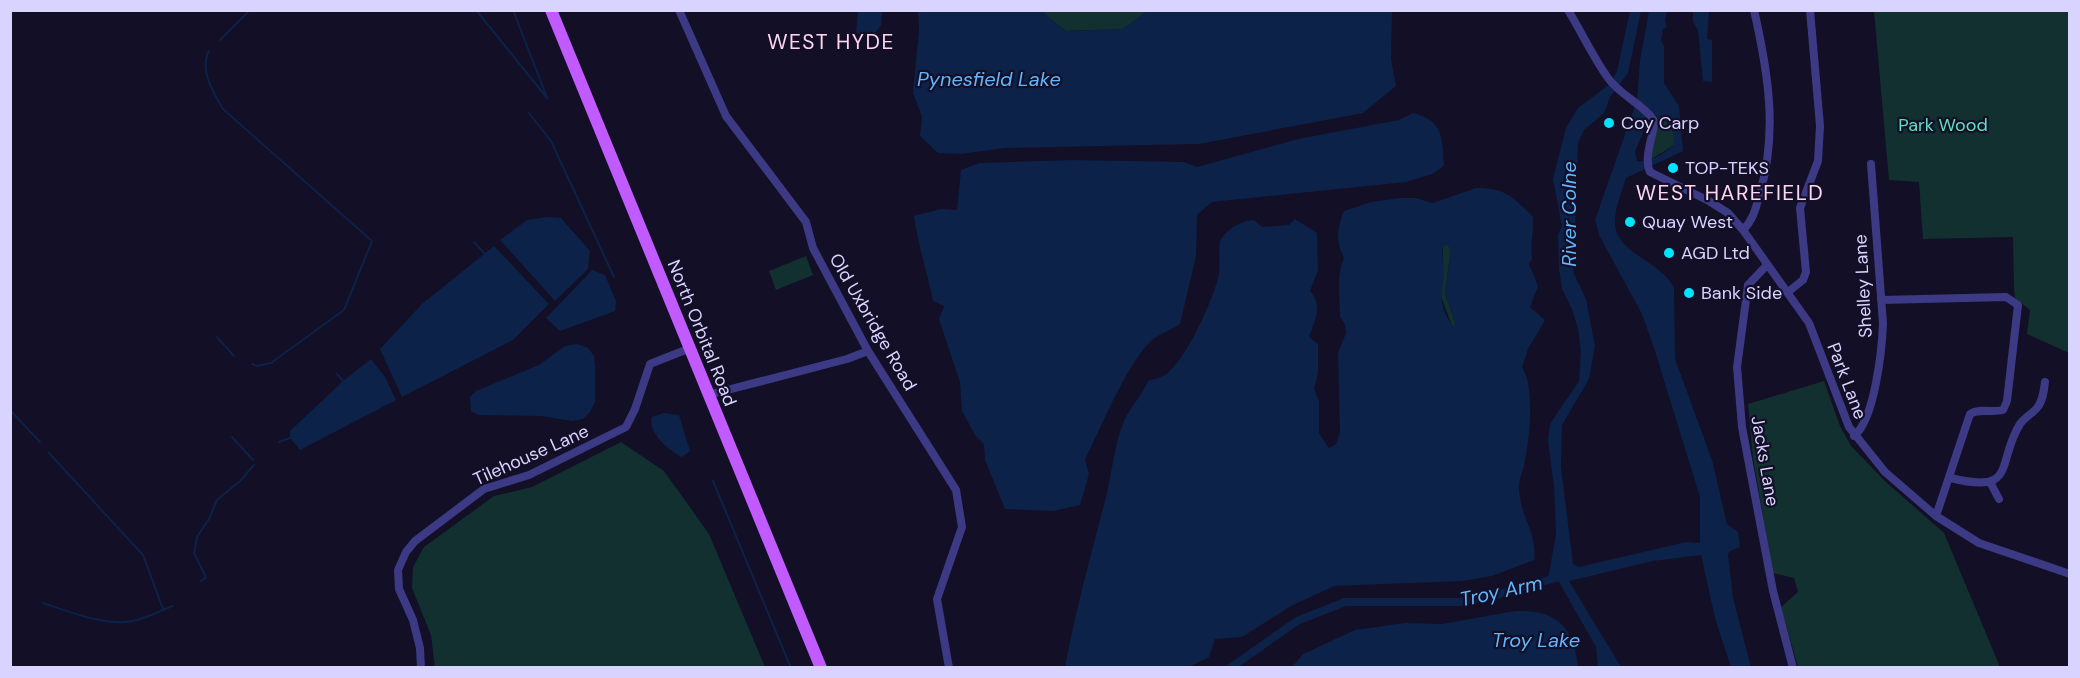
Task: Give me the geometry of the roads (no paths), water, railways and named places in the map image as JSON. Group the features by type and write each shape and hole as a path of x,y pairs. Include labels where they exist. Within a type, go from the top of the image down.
{"main road":[{"name":"North Orbital Road","path":"551,10 688,349 821,668"}],"street":[{"name":"Old Uxbridge Road","path":"679,10 726,116 806,222 813,248 867,351 956,490 962,527 936,598 949,668"},
{"name":"Park Lane","path":"1568,10 1610,80 1629,100 1653,119 1647,164 1662,179 1709,201 1728,213 1743,230 1809,323 1836,399 1854,436 1885,472 1936,516 1979,543 2069,574"},
{"path":"1743,230 1752,219 1764,178 1771,128 1763,50 1754,10"},
{"path":"1788,292 1803,280 1806,272 1800,208 1818,161 1819,99 1810,10"},
{"name":"Shelley Lane","path":"1854,436 1862,427 1868,414 1882,340 1871,164"},
{"name":"Jacks Lane","path":"1767,265 1748,285 1737,367 1742,427 1773,591 1793,668"},
{"path":"1881,300 2006,297 2018,305 2007,401 2003,410 1976,411 1970,414 1951,478 1936,516"},
{"name":"Tilehouse Lane","path":"421,668 420,648 413,620 399,589 398,570 406,552 415,541 484,489 529,475 626,427 633,415 650,364 688,349"},
{"path":"708,395 847,359 867,351"},
{"path":"1951,478 1970,482 1990,482 2002,472 2019,425 2037,408 2045,382"},
{"path":"1990,482 1999,499"}],"water":[{"path":"858,10 882,11 881,25 873,36 863,38 856,32"},
{"name":"Pynesfield Lake","path":"918,11 1045,11 1044,14 1066,31 1123,29 1148,11 1392,11 1391,59 1396,86 1363,113 1199,144 1005,148 961,154 938,153 920,136 922,117 913,93 919,31"},
{"name":"River Colne","path":"1630,11 1641,11 1628,73 1610,97 1604,113 1584,130 1578,143 1572,258 1574,274 1586,299 1595,346 1589,379 1562,425 1561,467 1573,564 1579,567 1686,542 1700,543 1700,497 1655,351 1642,314 1600,237 1595,220 1637,100 1640,60 1649,11 1667,11 1665,21 1667,27 1663,29 1661,41 1664,46 1664,83 1679,106 1683,151 1626,178 1618,203 1615,219 1616,231 1629,248 1668,278 1674,288 1675,359 1712,460 1727,524 1738,532 1740,547 1728,554 1733,598 1751,667 1731,667 1715,618 1701,555 1653,561 1569,581 1621,667 1598,667 1596,647 1559,582 1548,579 1556,534 1554,486 1548,441 1550,424 1579,381 1581,352 1572,309 1562,289 1558,235 1562,226 1553,179 1566,128 1578,108 1610,84 1617,71","holes":["1651,113 1669,125 1673,133 1674,145 1652,159 1637,161 1635,152"]},
{"path":"1693,11 1709,11 1707,39 1712,40 1712,82 1703,81 1698,30 1693,22"},
{"path":"1413,113 1431,121 1439,132 1444,166 1432,174 1406,182 1212,202 1197,215 1196,256 1180,324 1151,341 1124,380 1085,460 1089,474 1080,505 1053,511 1005,509 985,460 984,444 975,435 962,411 960,382 939,319 944,306 933,301 914,216 941,209 957,210 961,170 979,163 1072,160 1184,162 1197,167 1298,139 1399,120"},
{"path":"1476,188 1486,188 1508,195 1533,217 1532,259 1529,264 1538,286 1530,307 1545,320 1528,349 1522,367 1529,388 1530,415 1526,455 1519,486 1522,508 1535,551 1534,560 1492,576 1463,581 1334,586 1291,606 1242,637 1215,639 1209,657 1189,667 1065,667 1123,425 1148,381 1163,376 1173,368 1197,331 1218,278 1219,246 1225,234 1234,227 1254,220 1262,227 1289,225 1295,219 1317,233 1318,270 1310,291 1316,302 1317,313 1309,337 1318,344 1318,373 1314,389 1319,401 1319,433 1329,448 1336,444 1340,431 1338,353 1346,333 1345,324 1340,317 1339,279 1344,258 1339,246 1338,234 1344,211 1371,202 1400,198 1415,198 1433,203","holes":["1447,244 1451,250 1445,293 1456,325 1452,325 1448,319 1442,298 1443,246"]},
{"path":"547,217 561,218 590,251 588,269 555,301 500,240 527,220"},
{"path":"494,246 549,304 513,340 402,397 380,349 422,304"},
{"path":"592,270 605,275 616,301 615,311 560,331 546,318"},
{"path":"577,344 588,348 594,356 595,365 595,402 583,419 572,421 541,416 478,415 471,411 470,397 476,391 539,365 565,346"},
{"path":"371,359 385,377 396,400 300,450 290,438 290,431 343,381"},
{"path":"664,413 679,415 690,451 682,457 666,446 653,429 652,417"},
{"name":"Troy Lake","path":"1515,611 1542,614 1560,623 1572,641 1578,667 1292,667 1303,654 1355,630 1405,623 1442,624"}],"waterway":[{"path":"220,40 250,10"},
{"path":"476,10 547,98"},
{"path":"513,10 546,95"},
{"path":"209,51 206,58 206,73 223,109 372,241 344,310 271,363 257,366 252,364"},
{"path":"529,113 551,141 614,277"},
{"path":"474,242 485,254"},
{"path":"217,337 234,356"},
{"path":"337,374 343,381"},
{"path":"10,410 40,442"},
{"path":"232,437 253,460"},
{"path":"279,442 290,438"},
{"path":"49,453 143,555 163,609"},
{"path":"201,581 206,577 194,553 197,537 209,519 217,500 240,481 254,465"},
{"path":"713,481 791,668"},
{"name":"Troy Arm","path":"1230,668 1297,621 1345,602 1460,602 1500,594 1559,577"},
{"path":"43,603 90,618 114,622 137,620 173,606"}],"place":[{"name":"Coy Carp","path":"1609,123"},
{"name":"TOP-TEKS","path":"1673,168"},
{"name":"Quay West","path":"1630,222"},
{"name":"AGD Ltd","path":"1669,253"},
{"name":"Bank Side","path":"1689,293"}],"district":[{"name":"WEST HYDE","path":"831,42"},
{"name":"WEST HAREFIELD","path":"1730,193"}],"park label":[{"name":"Park Wood","path":"1943,125"}]}
